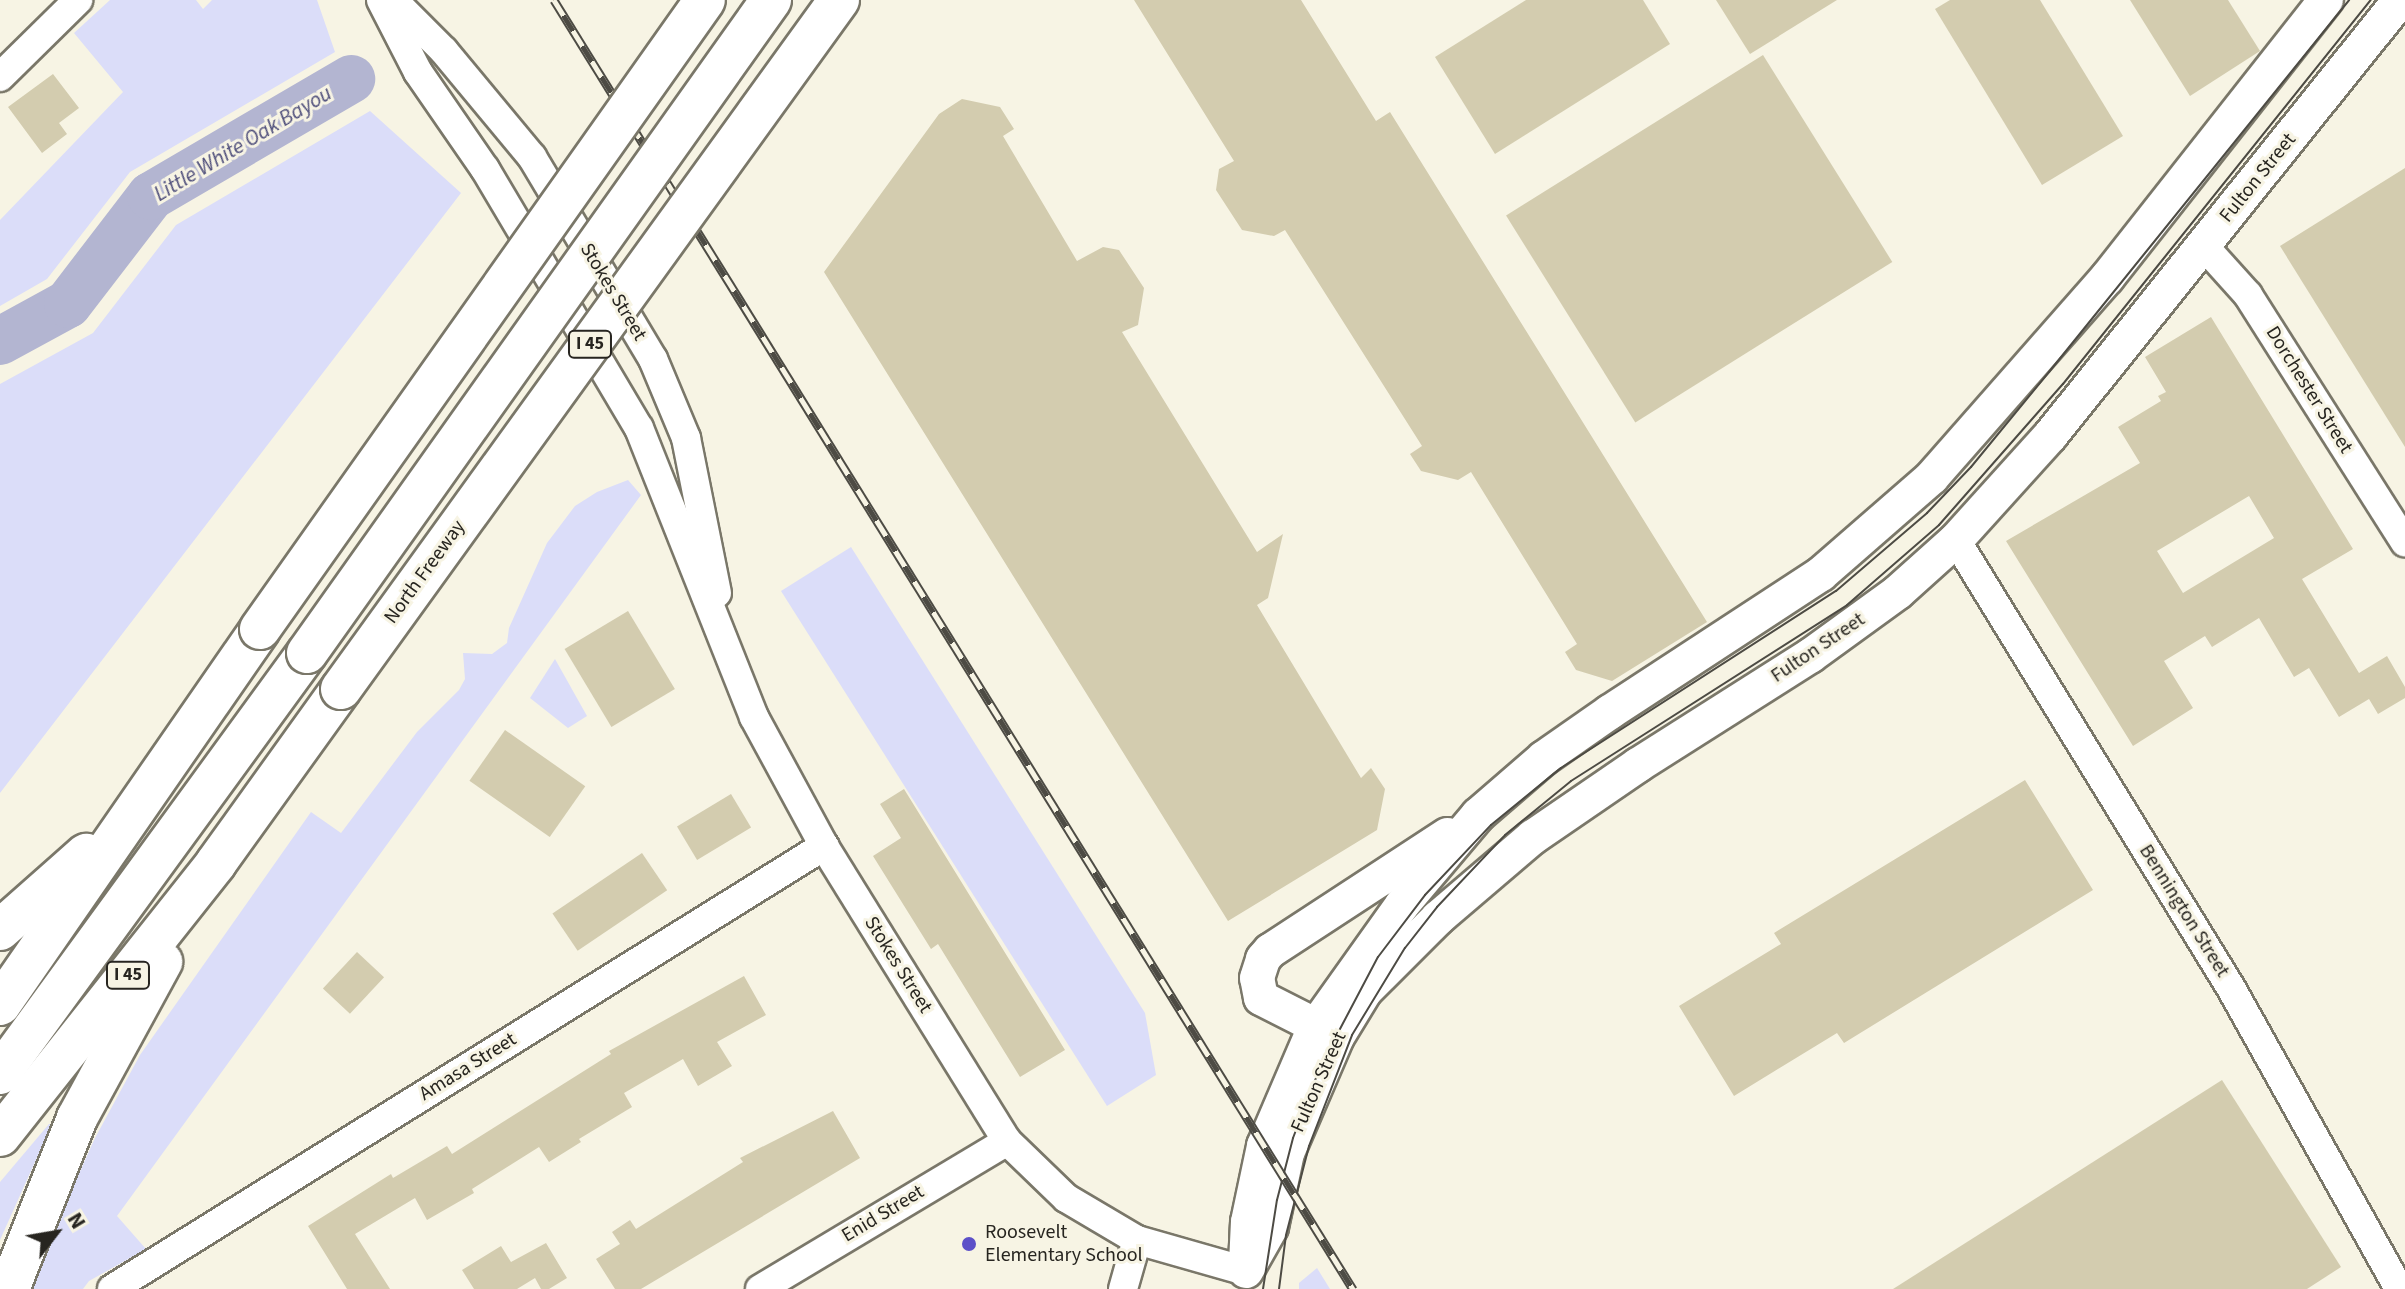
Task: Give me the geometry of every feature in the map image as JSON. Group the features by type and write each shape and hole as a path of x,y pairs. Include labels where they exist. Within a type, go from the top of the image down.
{"highway":[{"path":"0,1005 125,820 705,0"},
{"path":"0,1074 307,653 771,0"},
{"name":"North Freeway","path":"0,1136 216,863 839,0"},
{"path":"0,930 125,820"},
{"path":"9,1289 77,1118 216,863"}],"main road":[{"name":"Fulton Street","path":"1245,1280 1248,1222 1264,1146 1326,1032 1402,905 1478,815 1544,758 1821,574 1932,477 2107,278 2326,0"},
{"name":"Fulton Street","path":"1326,1032 1438,918 1533,837 1626,773 1810,656 1898,592 1956,540 2050,436 2400,0"},
{"path":"1326,1032 1261,998 1257,978 1263,959 1270,951 1478,815"}],"street":[{"path":"0,77 78,0"},
{"name":"Stokes Street","path":"381,0 418,72 485,169 639,428 754,717 824,846 1007,1141 1066,1198 1137,1240 1245,1280"},
{"name":"Stokes Street","path":"393,0 444,51 532,157 653,359 686,438 708,536 723,637"},
{"name":"Dorchester Street","path":"2203,245 2248,295 2405,542"},
{"name":"Bennington Street","path":"1956,540 2231,988 2399,1289"},
{"name":"Amasa Street","path":"112,1289 824,846"},
{"name":"Enid Street","path":"760,1289 1007,1141"},
{"path":"1123,1289 1137,1240"}],"shaded area":[{"path":"110,0 196,0 203,9 212,0 317,0 335,52 130,172 47,279 0,306 0,220 123,92 74,33"},
{"path":"370,111 461,193 0,793 0,384 93,333 176,225"},
{"path":"628,480 641,495 117,1216 146,1249 89,1281 83,1289 27,1289 95,1138 140,1055 311,812 341,833 417,732 459,690 465,679 463,653 492,654 507,643 509,628 547,543 575,506 597,492"},
{"path":"851,547 1145,1013 1156,1075 1107,1106 781,591"},
{"path":"555,659 587,716 568,728 530,698"},
{"path":"52,1124 0,1240 0,1182"},
{"path":"1317,1268 1330,1289 1299,1289 1299,1283"}],"building":[{"path":"1134,0 1301,0 1376,121 1390,112 1707,622 1612,681 1576,670 1565,652 1577,644 1471,472 1458,480 1421,471 1410,454 1422,446 1285,230 1274,236 1242,230 1216,190 1219,169 1234,161"},
{"path":"1526,0 1643,0 1670,44 1495,154 1435,57"},
{"path":"1716,0 1837,0 1750,54"},
{"path":"1950,0 2040,0 2123,136 2042,185 1935,9"},
{"path":"2130,0 2228,0 2260,51 2190,96"},
{"path":"1763,55 1892,262 1635,422 1506,216"},
{"path":"53,74 79,108 59,123 67,134 42,153 8,107"},
{"path":"962,99 1000,107 1014,129 1003,136 1077,261 1103,247 1119,250 1144,288 1138,325 1122,332 1257,552 1283,534 1268,598 1257,605 1361,778 1371,768 1385,789 1377,830 1228,921 824,272 939,114"},
{"path":"2405,168 2405,447 2280,246"},
{"path":"2211,317 2353,549 2302,579 2359,673 2387,656 2405,687 2405,698 2378,714 2369,699 2339,717 2309,668 2294,677 2259,618 2212,647 2205,636 2164,661 2193,708 2133,746 2006,541 2140,463 2118,427 2161,401 2158,396 2166,392 2145,357","holes":["2249,496 2274,538 2183,593 2157,551"]},
{"path":"628,611 675,689 611,727 565,649"},
{"path":"505,730 585,786 550,837 469,781"},
{"path":"2025,780 2093,890 1844,1043 1837,1033 1734,1096 1679,1006 1781,944 1774,933"},
{"path":"904,789 1065,1050 1020,1077 938,944 931,949 873,856 901,838 880,804"},
{"path":"731,794 751,827 697,860 677,826"},
{"path":"642,853 667,890 578,951 552,913"},
{"path":"357,952 384,977 350,1014 323,989"},
{"path":"744,976 766,1015 717,1042 732,1066 698,1086 683,1059 624,1093 632,1107 579,1139 581,1142 549,1162 539,1147 472,1189 474,1193 427,1220 415,1198 355,1234 390,1289 347,1289 308,1226 391,1174 393,1178 447,1146 452,1154 611,1054 609,1051"},
{"path":"2222,1080 2341,1267 2307,1289 1893,1289"},
{"path":"833,1111 860,1158 641,1289 615,1289 596,1259 620,1244 612,1232 630,1220 636,1229 743,1162 740,1158"},
{"path":"546,1243 567,1278 549,1289 541,1289 535,1278 517,1289 474,1289 462,1270 501,1246 511,1262"}],"waterway":[{"name":"Little White Oak Bayou","path":"0,341 68,304 151,196 351,79"}],"tram line":[{"path":"1263,1289 1277,1200 1293,1138 1321,1065 1378,957 1425,895 1491,825 1561,768 1836,591 1927,513 1971,467 2349,0"},
{"path":"1279,1289 1286,1235 1309,1146 1352,1035 1405,948 1437,907 1505,835 1571,781 1847,605 1939,525 2063,384 2371,0"}],"railway":[{"path":"554,0 1353,1289"}],"place":[{"name":"Roosevelt Elementary School","path":"969,1244"}]}
